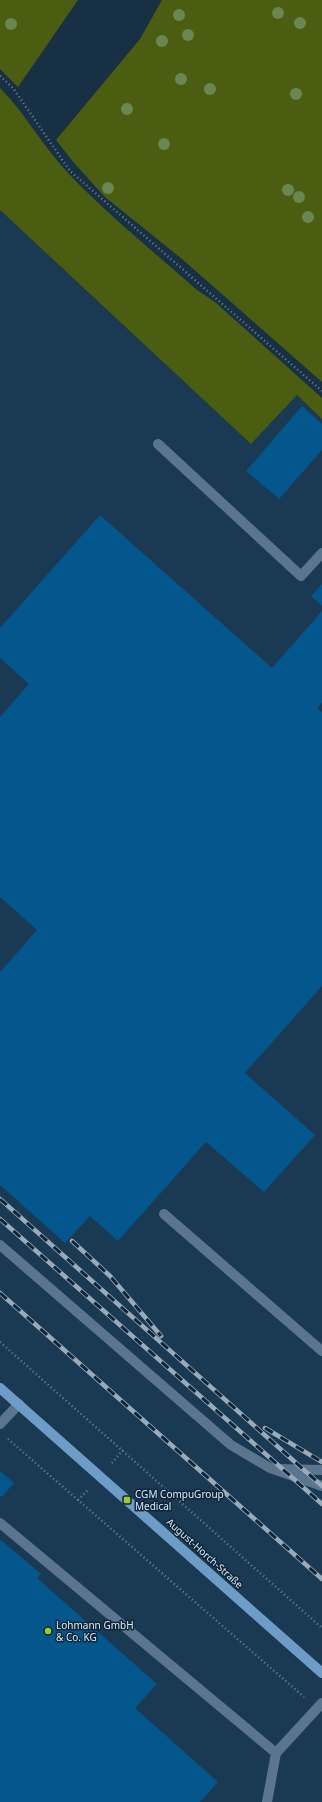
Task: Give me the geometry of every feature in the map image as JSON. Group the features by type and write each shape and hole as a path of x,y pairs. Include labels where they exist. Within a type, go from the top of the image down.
{"main road":[{"name":"August-Horch-Straße","path":"0,1388 322,1673"}],"lane":[{"path":"158,444 301,576 322,553"},
{"path":"164,1214 322,1351"},
{"path":"0,1245 231,1445 270,1468 322,1486"},
{"path":"0,1424 19,1404"},
{"path":"270,1468 322,1470"},
{"path":"0,1523 276,1752"},
{"path":"266,1802 276,1752 320,1705"}],"path":[{"path":"0,76 13,88 70,170 322,390"},
{"path":"0,1342 322,1628"},
{"path":"6,1436 320,1705"}],"shaded area":[{"path":"0,210 251,444 297,395 322,419 322,1802 0,1802"}],"green space":[{"path":"0,0 78,0 18,87 0,69"},
{"path":"162,0 322,0 322,382 182,259 105,197 74,163 56,140 140,39"},
{"path":"0,88 60,164 99,204 197,290 215,302 322,398 322,419 297,395 251,444 0,210"}],"building":[{"path":"302,406 322,424 322,450 279,499 246,471"},
{"path":"100,515 272,668 322,611 322,703 317,708 322,712 322,986 245,1073 315,1135 264,1192 206,1142 118,1241 90,1216 65,1243 0,1185 0,972 37,930 0,897 0,717 29,684 0,658 0,628"},
{"path":"322,584 322,606 311,596"},
{"path":"0,1471 14,1483 2,1497 0,1496"},
{"name":"Lohmann GmbH & Co. KG","path":"1,1540 41,1574 37,1578 157,1684 135,1708 218,1782 200,1802 0,1802"}],"railway":[{"path":"0,1199 322,1486"},
{"path":"0,1219 322,1504"},
{"path":"72,1241 110,1276 161,1336"},
{"path":"0,1293 322,1579"},
{"path":"265,1428 322,1462"}],"place":[{"name":"CGM CompuGroup Medical","path":"127,1500"},
{"name":"Lohmann GmbH & Co. KG","path":"48,1631"}]}
